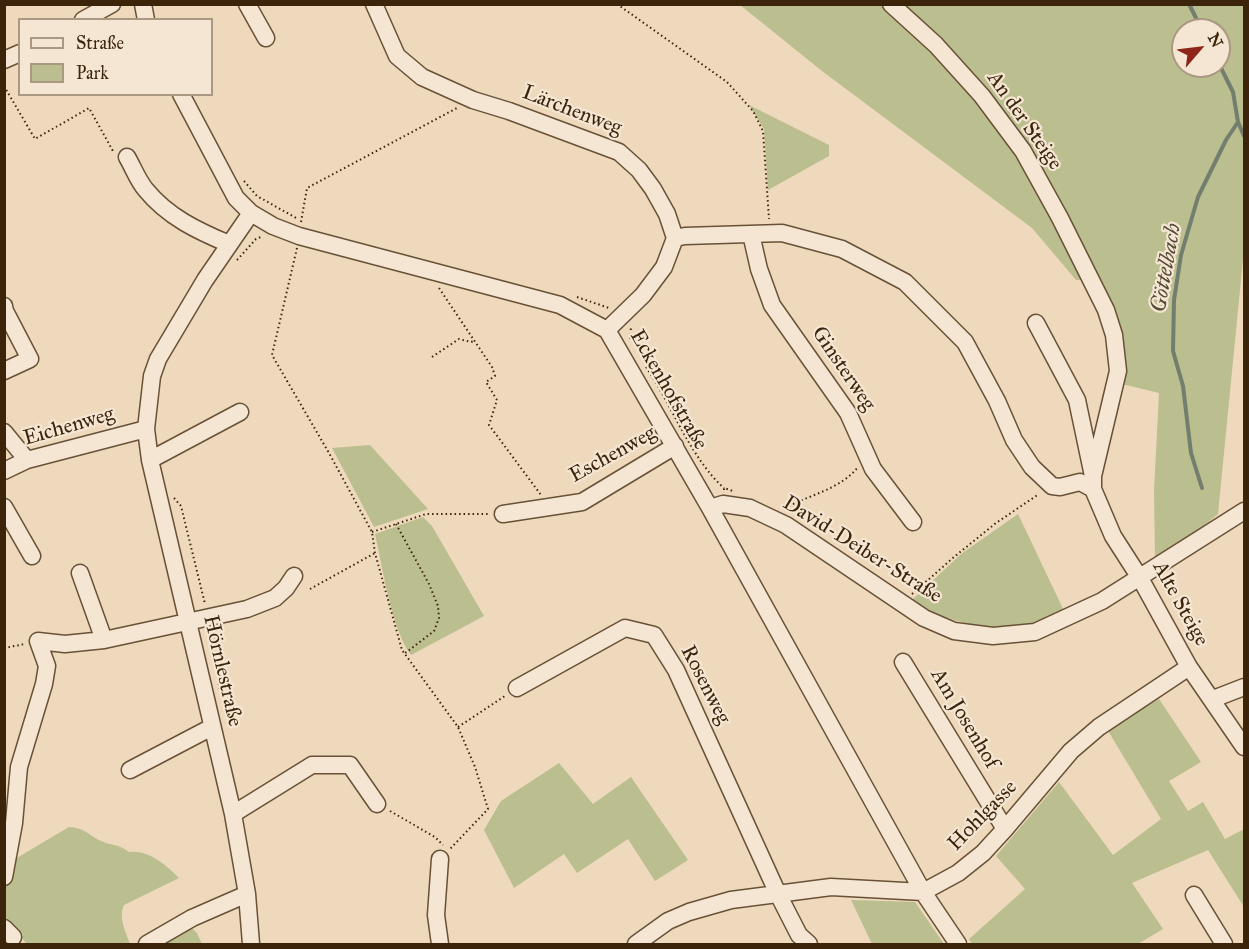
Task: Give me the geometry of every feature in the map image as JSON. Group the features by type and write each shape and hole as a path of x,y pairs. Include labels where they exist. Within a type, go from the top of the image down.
{"street":[{"path":"87,18 112,4"},
{"path":"247,4 266,38"},
{"name":"Lärchenweg","path":"374,4 397,56 422,77 473,100 619,152 639,170 653,189 667,214 675,238"},
{"name":"An der Steige","path":"891,4 936,45 982,96 1016,142 1060,218 1106,310 1114,335 1118,371 1093,483"},
{"path":"4,60 18,53"},
{"name":"Eckenhofstraße","path":"182,96 236,198 251,213 273,226 300,228 426,268 560,305 607,330 675,446 719,500 923,892 958,945"},
{"path":"127,157 144,189 165,209 194,229 229,244"},
{"name":"Hörnlestraße","path":"251,213 205,280 158,359 152,376 146,429 150,460 233,814 247,894 251,945"},
{"path":"607,330 643,295 664,267 675,238 782,233 842,249 905,282 965,342 997,401 1014,440 1032,467 1052,486 1060,487 1080,482 1093,483"},
{"name":"Ginsterweg","path":"751,234 759,269 772,305 848,413 873,469 913,522"},
{"path":"4,306 30,359 4,371"},
{"name":"Alte Steige","path":"1036,323 1077,400 1093,483 1113,536 1140,578 1189,667 1245,747"},
{"path":"150,460 240,412"},
{"name":"Eichenweg","path":"4,471 27,460 146,429"},
{"path":"4,432 27,460"},
{"name":"Eschenweg","path":"503,514 582,502 675,446"},
{"name":"David-Deiber-Straße","path":"719,500 750,508 786,525 924,618 954,631 993,636 1035,632 1102,601 1245,511"},
{"path":"4,507 32,555"},
{"path":"80,573 104,640"},
{"path":"4,877 14,823 19,767 44,684 47,666 38,641 65,645 104,640 247,609 274,598 286,588 294,576"},
{"name":"Rosenweg","path":"517,688 625,628 654,635 676,670 778,894 799,935 809,945"},
{"name":"Am Josenhof","path":"903,662 1005,830"},
{"name":"Hohlgasse","path":"923,892 958,873 983,853 1078,745 1099,727 1189,667"},
{"path":"1213,699 1245,687"},
{"path":"130,770 212,727"},
{"path":"233,814 312,765 350,765 377,804"},
{"path":"440,945 436,915 445,855"},
{"path":"636,945 668,921 688,912 731,900 831,887 923,892"},
{"path":"147,945 192,918 247,894"},
{"path":"1194,896 1224,945"}],"path":[{"path":"617,4 727,82 753,111 763,131 770,233"},
{"path":"4,86 35,139 89,108 118,159 127,157"},
{"path":"377,804 435,837 445,855 488,809 475,767 458,727 404,654 375,553 372,532 272,355 307,188 473,100"},
{"path":"241,175 257,196 300,228"},
{"path":"235,263 256,239 266,234"},
{"path":"426,268 492,367 495,376 486,382 497,400 489,425 551,507"},
{"path":"571,295 608,308 615,308"},
{"path":"630,340 631,326"},
{"path":"432,357 459,339 474,341"},
{"path":"644,365 675,414 705,468 719,500 742,493"},
{"path":"790,515 782,510 851,476 866,455"},
{"path":"906,595 912,594 996,523 1052,486"},
{"path":"174,497 181,506 217,648 219,689"},
{"path":"372,532 426,514 503,514"},
{"path":"396,524 429,584 438,606 439,618 434,632 404,654"},
{"path":"310,589 375,553"},
{"path":"4,648 38,641"},
{"path":"458,727 517,688"}],"green space":[{"path":"740,5 1244,5 1244,249 1218,514 1183,543 1155,558 1154,491 1159,393 1122,384 1098,279 1076,280 1032,228 822,71"},
{"path":"749,105 829,145 829,156 768,190 764,129"},
{"path":"370,445 428,509 374,527 332,448"},
{"path":"1018,514 1065,613 1034,624 998,628 983,627 954,620 911,601 961,554"},
{"path":"423,517 432,526 484,616 411,655 404,644 393,614 375,534"},
{"path":"1159,699 1201,762 1169,781 1188,811 1203,802 1225,839 1244,829 1244,907 1208,850 1132,883 1163,929 1138,944 972,944 969,939 1025,889 996,856 1059,782 1113,855 1161,819 1107,729"},
{"path":"559,763 593,804 631,777 688,860 655,881 628,839 577,873 564,854 514,888 484,830 501,801"},
{"path":"69,827 82,830 99,840 129,852 150,856 179,878 124,905 122,920 130,944 27,944 5,920 4,888 15,859"},
{"path":"851,900 915,902 944,944 872,944"},
{"path":"192,928 202,944 161,944 185,930"}],"waterway":[{"name":"Göttelbach","path":"1189,4 1196,18"},
{"name":"Göttelbach","path":"1202,488 1191,453 1183,386 1173,351 1174,300 1181,255 1198,197 1226,140 1238,122 1233,92 1226,78"},
{"path":"1238,122 1244,136"}]}
